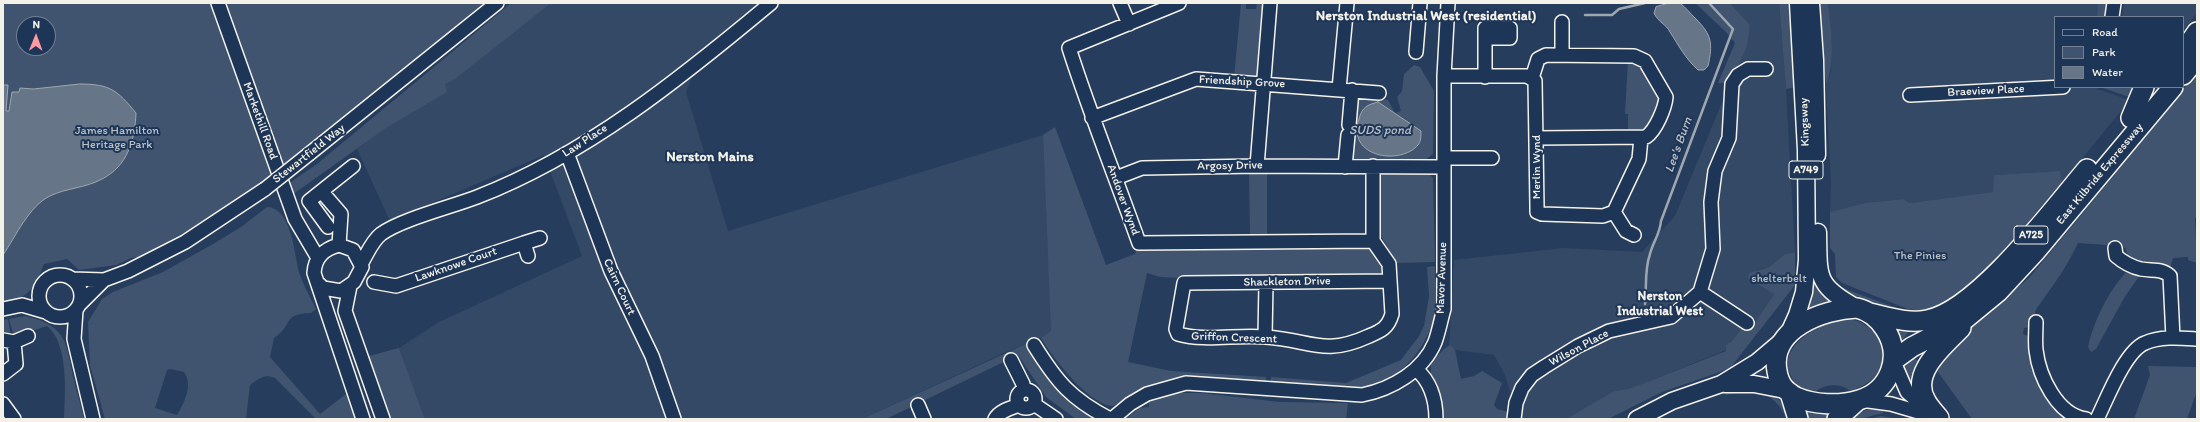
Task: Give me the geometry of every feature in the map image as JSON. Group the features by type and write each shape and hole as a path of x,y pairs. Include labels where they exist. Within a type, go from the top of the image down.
{"highway":[{"path":"2184,70 2187,53 2197,32"},
{"path":"2131,118 2144,88"},
{"name":"East Kilbride Expressway","path":"1864,311 1903,320 1926,320 1937,318 1968,299 2005,264 2155,88"},
{"name":"East Kilbride Expressway","path":"1894,361 1912,347 1953,327 1978,310 2016,275 2173,88"},
{"path":"1940,419 1924,396 1922,385 1924,374 1932,359 1978,310"},
{"path":"1798,419 1787,392 1780,383 1776,363 1778,349 1787,336 1821,314 1832,311 1864,311 1886,331 1894,361 1884,382 1859,400 1837,419"},
{"path":"1787,392 1819,403 1859,400"}],"main road":[{"name":"Kingsway","path":"1798,3 1813,231 1819,270 1824,285 1840,299 1864,311"},
{"name":"Kingsway","path":"1787,336 1798,315 1805,287 1813,231 1815,60 1811,3"},
{"path":"1637,419 1672,401 1721,384 1757,362 1787,336"},
{"path":"1721,384 1754,384 1787,392"}],"street":[{"name":"Markethill Road","path":"218,3 295,219 318,258"},
{"name":"Stewartfield Way","path":"72,279 104,280 185,242 264,189 497,3"},
{"name":"Law Place","path":"344,247 377,239 398,226 505,186 567,153 654,95 771,3"},
{"path":"1120,3 1129,24"},
{"name":"Andover Wynd","path":"1179,3 1069,48 1092,118 1116,178 1139,244 1373,241"},
{"path":"1257,166 1265,83 1270,3"},
{"path":"1345,167 1349,130 1346,90 1347,3"},
{"path":"1416,52 1420,3"},
{"name":"Mavor Avenue","path":"1111,419 1130,404 1147,394 1186,384 1362,395 1377,392 1396,383 1416,369 1434,343 1444,309 1444,76 1448,3"},
{"path":"2112,16 2114,3"},
{"path":"1562,22 1562,55"},
{"path":"1484,38 1485,77"},
{"path":"1444,76 1527,76 1532,78 1538,59 1546,55 1634,56 1643,59 1666,97 1650,134 1641,138 1536,138"},
{"path":"1747,323 1700,292 1713,248 1710,202 1714,171 1729,138 1732,84 1738,75 1748,69 1766,68"},
{"name":"Friendship Grove","path":"1092,118 1196,78 1379,92"},
{"name":"Merlin Wynd","path":"1532,78 1536,86 1537,212 1550,216 1603,216 1614,212"},
{"name":"Braeview Place","path":"1910,95 2054,87"},
{"path":"1634,235 1626,231 1614,212 1639,159 1641,138"},
{"name":"Cairn Court","path":"567,153 608,264 652,356 674,419"},
{"name":"Argosy Drive","path":"1116,178 1142,168 1257,166 1345,167 1492,158"},
{"path":"328,227 309,202 354,166"},
{"path":"1373,166 1373,241"},
{"path":"322,192 341,214 344,247"},
{"name":"Lawknowe Court","path":"352,284 374,282 396,286 540,238"},
{"name":"Law Place","path":"362,266 377,239"},
{"name":"Griffon Crescent","path":"1184,283 1176,323 1178,334 1190,337 1265,337 1316,347 1331,347 1352,344 1378,332 1387,326 1392,314 1387,259 1373,241"},
{"path":"524,243 528,256"},
{"path":"363,419 326,312 319,284 314,273 318,258 325,251 344,247 355,253 362,266 374,282"},
{"path":"2115,248 2116,256 2123,262 2140,268 2161,270 2170,276 2173,338"},
{"path":"362,266 352,284 345,311 383,419"},
{"path":"3,309 22,305 40,290 44,284 56,276 72,279 78,286 81,296 74,339 93,419"},
{"name":"Stewartfield Way","path":"78,308 104,280"},
{"name":"Shackleton Drive","path":"1184,283 1390,281"},
{"path":"1265,337 1266,283"},
{"path":"319,284 323,288 341,291 352,284"},
{"path":"40,290 40,298 74,339"},
{"name":"Wilson Place","path":"1514,419 1516,403 1522,388 1532,375 1544,366 1609,330 1671,317 1700,292"},
{"path":"22,305 52,314 70,315 78,308"},
{"path":"2036,322 2036,351 2043,377 2054,398 2069,412 2086,419"},
{"path":"3,374 16,364 9,341 28,336"},
{"path":"2097,419 2132,352 2144,343 2173,338 2197,339"},
{"path":"1034,345 1052,373 1070,394 1111,419"},
{"path":"342,357 359,351"},
{"path":"1011,360 1023,384 1024,390"},
{"path":"1894,361 1907,392 1940,419"},
{"path":"1416,369 1423,375 1435,399 1436,419"},
{"path":"1024,390 1030,391 1034,395 1034,404"},
{"path":"1019,405 1018,396 1024,390"},
{"path":"1859,400 1891,404 1940,419"},
{"path":"3,404 14,419"},
{"path":"995,419 996,416 1007,409 1019,405 1027,408 1034,404"},
{"path":"1034,404 1056,419"},
{"path":"918,405 924,419"}],"shaded area":[{"path":"550,3 761,3 701,52 686,92 728,231 1043,135 1052,332 862,419 425,419 399,348 439,322 582,256 544,155 390,221 357,149"},
{"path":"1730,3 1779,3 1786,89 1795,252 1785,254 1769,267 1756,270 1774,294 1755,324 1749,319 1731,342 1726,345 1726,350 1628,389 1614,391 1566,419 1519,419 1505,375 1494,355 1449,349 1454,260 1564,248 1642,252 1675,216 1730,83 1750,25"},
{"path":"1828,3 2098,3 2097,16 2054,16 2054,88 2098,88 2097,89 2130,100 2062,183 2060,171 1994,175 1994,192 1909,203 1902,199 1864,203 1830,212 1831,183 1826,86 1831,72 1832,44"},
{"path":"2124,3 2197,3 2197,13 2184,30 2184,16 2122,16"}],"green space":[{"name":"James Hamilton Heritage Park","path":"3,3 212,3 272,176 204,222 138,257 131,258 116,265 79,270 67,259 44,264 34,286 30,291 12,301 3,303"},
{"path":"224,3 487,3 285,167"},
{"path":"511,3 551,3 455,79 445,84 447,92 386,128 292,195 291,182 317,164"},
{"path":"1241,3 1246,3 1246,9 1256,9 1257,3 1263,4 1260,80 1234,78"},
{"path":"1695,3 1730,3 1750,25 1747,46 1730,83 1718,83 1735,43 1726,32"},
{"path":"1779,3 1790,3 1796,87 1786,89"},
{"path":"1820,3 1828,3 1832,45 1831,66 1826,86"},
{"path":"2098,3 2108,3 2106,16 2097,16"},
{"path":"1628,59 1638,60 1661,101 1647,131 1628,133 1628,114 1625,114"},
{"path":"1414,65 1420,67 1434,91 1433,154 1425,160 1351,159 1354,97 1388,100 1395,113 1401,111 1397,97 1402,91 1404,74"},
{"path":"2197,72 2197,217 2195,218 2197,263 2188,260 2188,257 2173,258 2170,269 2166,265 2128,260 2126,249 2112,240 2107,245 2078,243 2054,285 2036,310 2033,323 2027,328 2024,328 2023,334 2033,338 2034,359 2073,419 1972,419 1938,372 1936,363 1961,334 2029,278"},
{"path":"2103,88 2139,88 2132,98"},
{"path":"1055,127 1106,265 1135,254 1137,249 1372,247 1384,263 1384,275 1180,278 1160,277 1147,273 1128,362 1171,371 1266,377 1266,382 1183,378 1150,386 1113,406 1104,404 1094,398 1072,379 1041,338 1051,331 1043,135"},
{"path":"1267,171 1267,237 1250,237 1249,172"},
{"name":"The Pinies","path":"2060,171 2062,183 2033,216 2002,258 1952,300 1922,311 1908,309 1842,283 1836,277 1835,254 1830,248 1830,212 1864,203 1903,199 1909,203 1993,192 1994,175"},
{"path":"1383,173 1429,174 1433,178 1435,262 1396,263 1380,235 1380,175"},
{"path":"267,207 276,209 287,224 300,275 316,309 311,313 302,314 291,318 284,329 274,338 270,357 320,414 346,394 351,393 360,419 316,419 275,378 265,376 250,385 246,419 105,419 90,365 88,322 102,299 113,292 163,272 241,227","holes":["170,369 184,372 187,377 188,388 183,405 177,415 155,408 167,370"]},
{"name":"shelterbelt","path":"1795,252 1795,285 1731,367 1662,392 1608,419 1566,419 1614,391 1628,389 1726,351 1726,345 1731,342 1749,319 1755,323 1774,294 1748,278 1749,273 1769,267 1785,254"},
{"path":"1435,266 1437,304 1433,322 1420,348 1402,369 1378,383 1365,387 1343,389 1318,388 1271,383 1271,377 1346,383 1401,360 1419,336 1424,326 1429,296 1427,267"},
{"path":"2128,270 2140,275 2124,298 2096,349 2091,352 2088,347 2098,316 2109,296"},
{"path":"1812,276 1814,276 1816,287 1828,300 1827,303 1803,316"},
{"path":"1836,285 1905,311 1880,307 1869,303 1849,294"},
{"path":"25,316 50,325 63,338 69,356 84,419 64,419 64,370 59,344 54,334 47,326 14,337 9,319"},
{"path":"8,319 11,337 3,336 3,320"},
{"path":"1847,319 1856,320 1871,329 1880,344 1882,361 1879,370 1873,378 1866,384 1850,391 1846,388 1833,385 1816,391 1808,390 1795,383 1788,365 1789,355 1795,345 1814,330 1825,324"},
{"path":"1892,324 1911,328 1902,341 1903,343 1901,344"},
{"path":"1028,343 1038,362 1092,413 1096,419 1076,419 1046,397 1018,355 886,419 862,419"},
{"path":"1450,345 1455,350 1461,379 1474,376 1482,371 1502,383 1494,405 1497,409 1509,412 1510,419 1440,419 1438,387 1431,376 1431,362"},
{"path":"399,348 425,419 390,419 369,356"},
{"path":"1912,357 1922,363 1917,378 1909,382 1904,370 1905,364"},
{"path":"2196,358 2197,391 2187,419 2134,419 2150,375 2148,366 2196,367"},
{"path":"1735,389 1762,392 1775,397 1781,402 1791,419 1787,419 1776,402 1762,394 1746,392 1726,395 1725,391"},
{"path":"1177,393 1201,393 1280,402 1348,403 1346,419 1126,419 1139,408 1149,407 1149,401"},
{"path":"1803,408 1839,411 1830,419 1808,419"},
{"path":"1884,409 1883,413 1860,419 1846,419 1866,410"},
{"path":"1881,416 1900,419 1868,419"}],"water":[{"path":"1669,3 1680,3 1701,25 1708,35 1711,46 1708,66 1704,70 1698,70 1689,61 1668,29 1654,13 1656,7"},
{"path":"80,84 99,85 112,90 118,94 136,113 132,142 128,151 118,167 102,179 56,193 42,201 29,214 3,255 3,85 8,85 6,111 9,111 12,92 19,92 20,88 33,89"},
{"name":"SUDS pond","path":"1378,102 1421,131 1421,139 1418,145 1410,151 1399,155 1388,156 1377,154 1367,149 1360,142 1357,132 1360,115 1363,109"}],"waterway":[{"path":"1585,15 1612,15 1619,9 1645,3"},
{"name":"Lee's Burn","path":"1645,304 1646,273 1651,250 1733,29 1709,3"}],"district":[{"name":"Nerston Industrial West (residential)","path":"1426,16"},
{"name":"Nerston Mains","path":"710,157"},
{"name":"Nerston Industrial West","path":"1660,304"}]}
